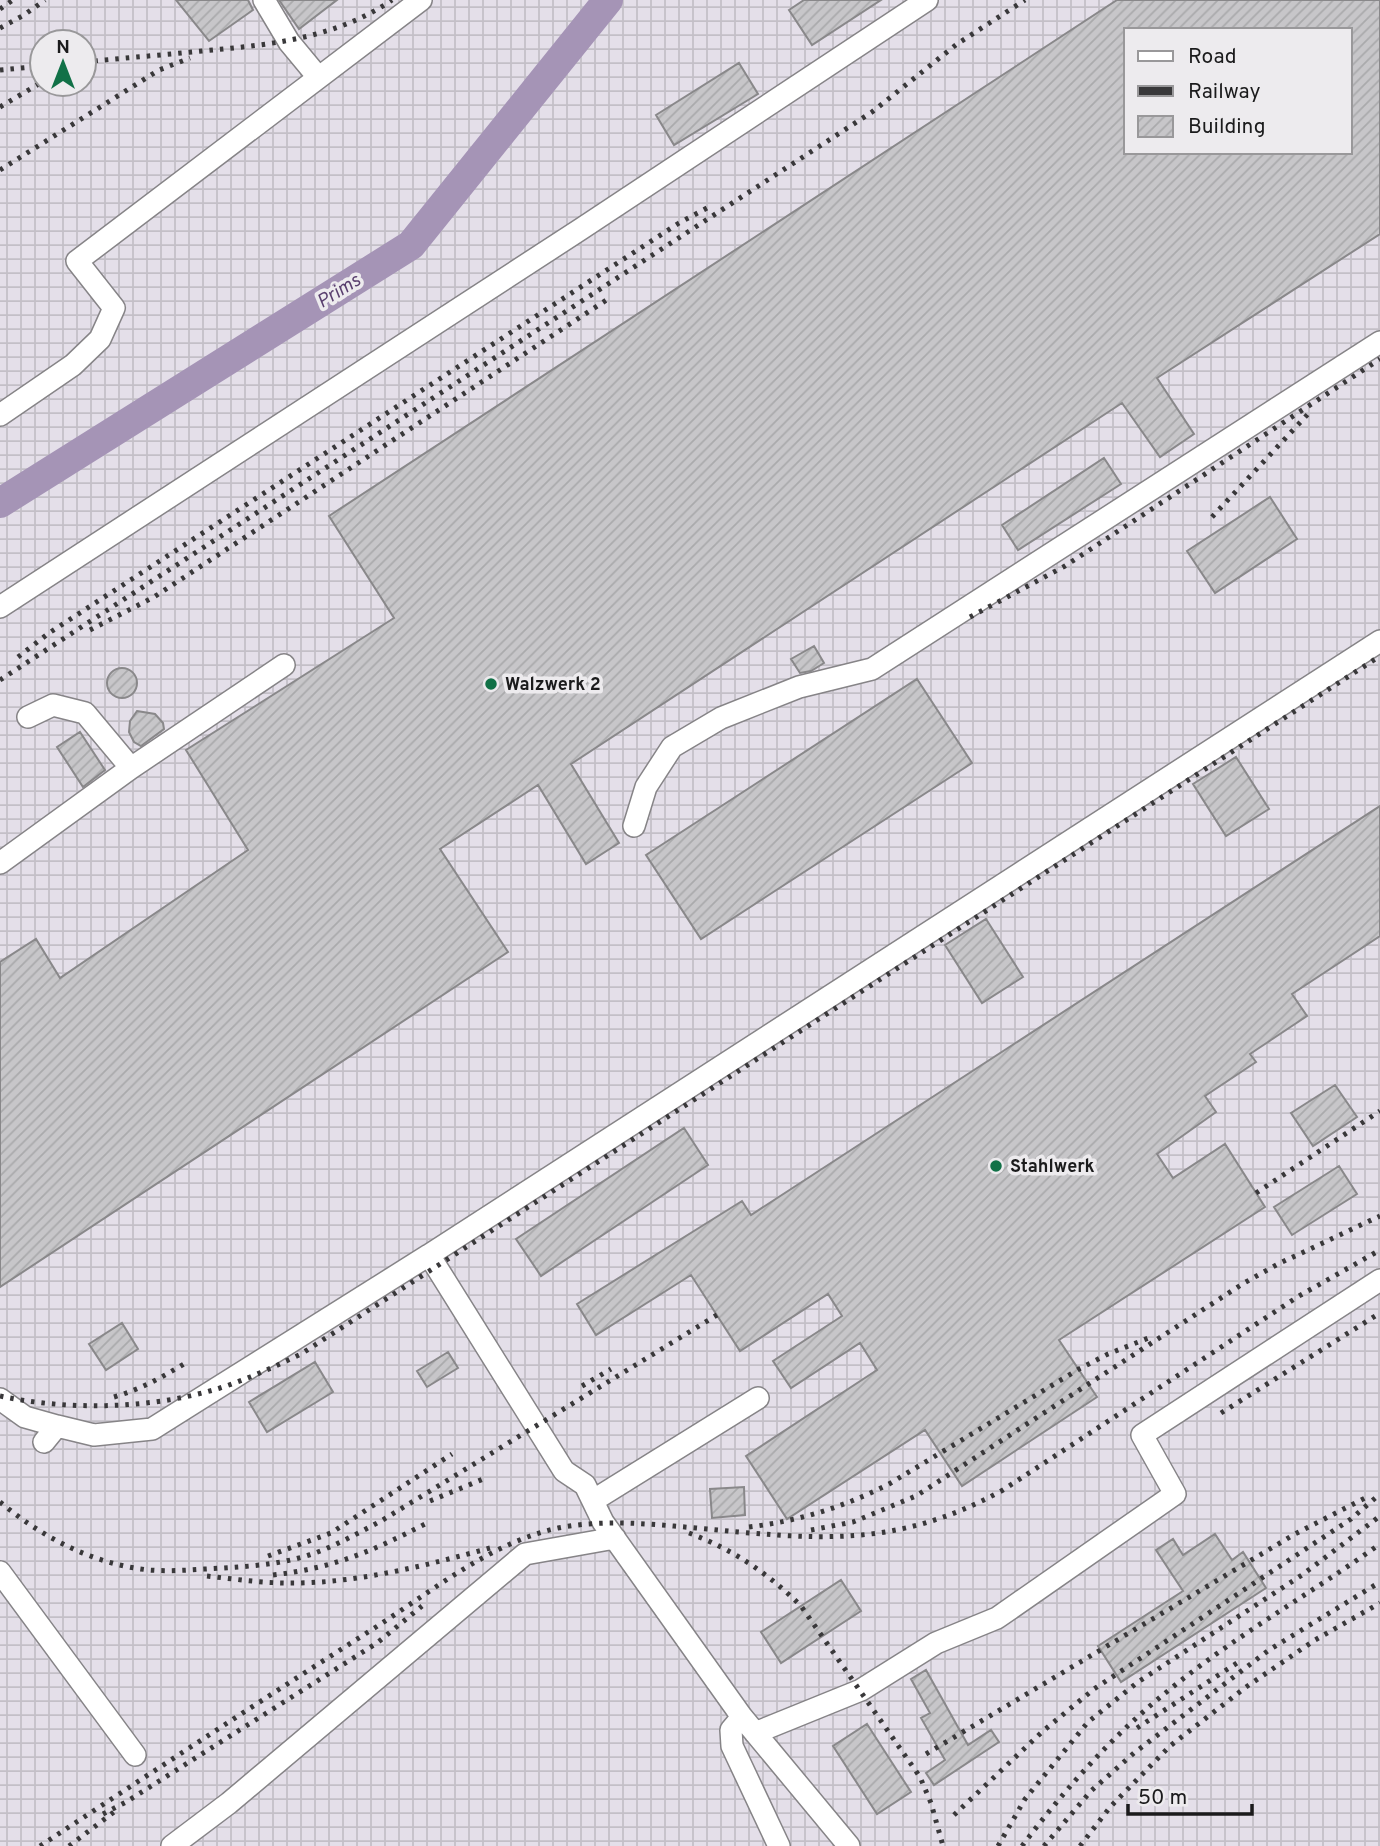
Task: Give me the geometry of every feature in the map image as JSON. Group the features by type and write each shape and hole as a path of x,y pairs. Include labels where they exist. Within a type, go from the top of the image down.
{"lane":[{"path":"264,0 289,42 318,77"},
{"path":"0,415 73,366 100,339 114,308 77,261 420,0"},
{"path":"0,607 593,222 927,0"},
{"path":"634,826 646,787 672,747 722,718 799,687 872,669 1380,342"},
{"path":"0,1399 51,1434 94,1435 152,1429 429,1255 1380,641"},
{"path":"0,863 131,768 284,665"},
{"path":"28,717 53,705 85,713 131,768"},
{"path":"429,1255 565,1471 585,1485 603,1522 749,1725 849,1846"},
{"path":"779,1846 732,1746 731,1730 861,1690 936,1643 997,1618 1175,1494 1142,1435 1380,1280"},
{"path":"594,1500 758,1398"},
{"path":"172,1846 229,1803 525,1554 615,1538"},
{"path":"0,1572 135,1755"}],"shaded area":[{"path":"0,0 1380,0 1380,1846 0,1846"}],"building":[{"path":"176,0 248,0 253,10 209,41"},
{"path":"279,0 337,0 299,29"},
{"path":"804,0 881,0 812,45 789,10"},
{"name":"Walzwerk 2","path":"1117,0 1380,0 1380,234 1157,378 1194,434 1160,457 1122,403 571,764 619,843 586,864 538,785 440,849 508,952 0,1287 0,962 36,939 60,978 248,850 186,750 394,618 329,516"},
{"path":"739,63 758,94 674,145 656,115"},
{"path":"1104,458 1121,484 1018,550 1002,525"},
{"path":"1270,497 1297,539 1215,593 1187,551"},
{"path":"814,646 824,663 811,671 800,673 791,659"},
{"path":"122,668 132,673 137,683 132,693 122,698 112,693 107,683 112,673"},
{"path":"917,679 972,763 701,939 646,855"},
{"path":"137,711 155,714 163,723 164,729 141,746 134,742 129,732 130,721"},
{"path":"80,732 105,770 83,787 57,747"},
{"path":"1236,757 1269,809 1226,836 1193,784"},
{"name":"Stahlwerk","path":"1380,806 1380,936 1292,994 1307,1016 1250,1054 1256,1062 1205,1096 1216,1112 1157,1154 1173,1178 1225,1144 1265,1207 1059,1340 1097,1397 962,1486 925,1430 787,1519 746,1456 877,1370 860,1343 791,1388 773,1361 842,1316 828,1294 740,1351 691,1275 596,1335 577,1304 742,1201 751,1215"},
{"path":"986,919 1023,977 982,1003 945,945"},
{"path":"1335,1085 1357,1117 1313,1146 1291,1113"},
{"path":"684,1128 708,1165 541,1276 516,1239"},
{"path":"1339,1166 1357,1194 1292,1235 1274,1207"},
{"path":"122,1323 138,1349 106,1370 89,1344"},
{"path":"448,1352 458,1368 427,1387 417,1371"},
{"path":"315,1362 333,1392 267,1432 249,1402"},
{"path":"744,1487 745,1515 712,1518 710,1489"},
{"path":"1215,1534 1232,1560 1243,1552 1266,1588 1121,1682 1098,1646 1183,1591 1156,1550 1173,1539 1183,1555"},
{"path":"841,1580 861,1611 781,1663 761,1632"},
{"path":"926,1670 968,1745 991,1730 999,1742 934,1785 926,1773 945,1760 921,1718 930,1713 911,1679"},
{"path":"867,1724 911,1792 877,1814 833,1746"}],"waterway":[{"name":"Prims","path":"0,503 411,245 608,0"}],"railway":[{"path":"0,9 13,0"},
{"path":"0,28 45,0"},
{"path":"98,61 276,43 348,24 392,0"},
{"path":"0,680 872,112 957,44 1025,0"},
{"path":"0,170 159,70 190,58"},
{"path":"0,70 28,67"},
{"path":"0,107 28,90"},
{"path":"18,657 49,633 679,223 707,208"},
{"path":"90,630 154,597 608,299"},
{"path":"970,617 1065,566 1380,359"},
{"path":"1212,517 1308,414"},
{"path":"0,1396 82,1406 139,1404 194,1395 230,1384 301,1354 1380,656"},
{"path":"1256,1193 1380,1111"},
{"path":"811,1530 853,1522 916,1496 1244,1283 1380,1216"},
{"path":"40,1846 463,1569 510,1544 558,1528 610,1523 816,1537 853,1536 926,1523 1003,1490 1299,1296 1380,1250"},
{"path":"1221,1413 1380,1313"},
{"path":"0,1502 51,1538 89,1555 128,1567 168,1571 277,1563 298,1558 346,1540 381,1521 717,1315"},
{"path":"749,1527 803,1517 838,1506 889,1484 1079,1369 1151,1337"},
{"path":"114,1397 152,1382 187,1362"},
{"path":"582,1386 611,1369"},
{"path":"268,1556 331,1533 452,1454"},
{"path":"430,1501 488,1477"},
{"path":"954,1815 1043,1731 1094,1689 1351,1519 1380,1494"},
{"path":"926,1754 1295,1534 1365,1498"},
{"path":"998,1846 1025,1799 1088,1722 1138,1682 1302,1575 1380,1516"},
{"path":"273,1575 315,1568 353,1557 427,1523"},
{"path":"689,1533 749,1563 801,1606 920,1777 931,1803 943,1846"},
{"path":"1022,1846 1091,1764 1148,1707 1220,1651 1380,1544"},
{"path":"207,1576 278,1583 339,1580 416,1567 490,1548"},
{"path":"1044,1846 1091,1791 1134,1753 1269,1650 1380,1582"},
{"path":"1080,1846 1111,1806 1170,1746 1246,1687 1315,1640 1380,1603"},
{"path":"103,1814 377,1643 422,1606"},
{"path":"1137,1728 1237,1663"},
{"path":"69,1846 114,1812"}],"place":[{"name":"Walzwerk 2","path":"491,684"},
{"name":"Stahlwerk","path":"996,1166"}]}
